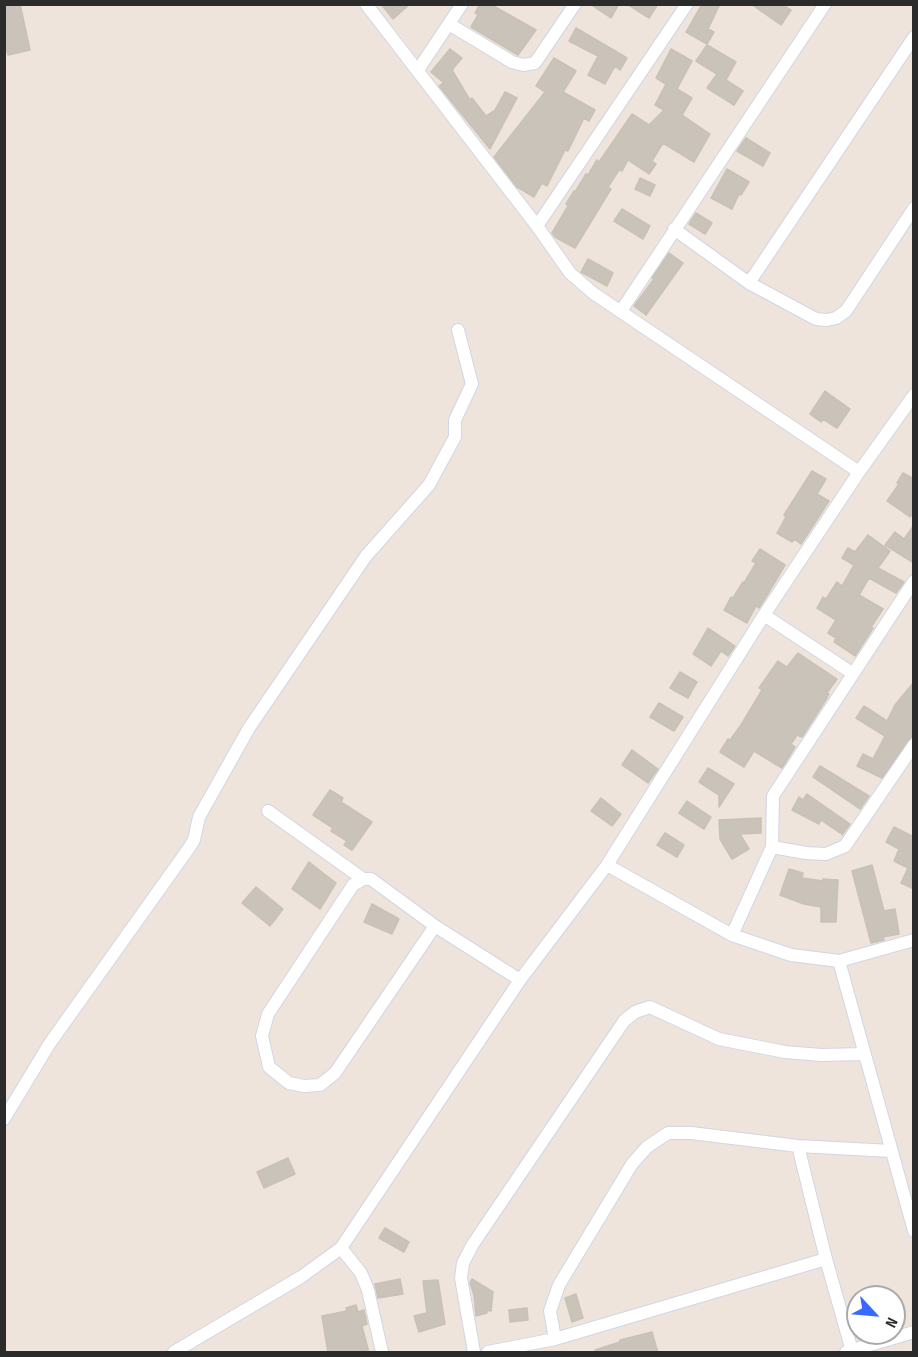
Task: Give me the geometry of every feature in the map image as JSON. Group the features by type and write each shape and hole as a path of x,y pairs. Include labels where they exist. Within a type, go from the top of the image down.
{"street":[{"path":"366,4 537,226 570,273 593,293 859,472"},
{"path":"418,70 462,4"},
{"path":"449,24 512,62 524,65 536,63 575,4"},
{"path":"537,226 687,4"},
{"path":"621,311 825,4"},
{"path":"749,283 914,37"},
{"path":"674,229 749,283 816,319 827,320 836,318 846,311 914,208"},
{"path":"4,1119 50,1043 189,848 194,840 199,817 249,728 366,556 429,485 455,437 455,420 472,384 458,330"},
{"path":"174,1353 301,1276 341,1248 520,980 607,865 764,615 859,472 914,396"},
{"path":"732,935 772,847 773,796 914,581"},
{"path":"764,615 852,673"},
{"path":"772,847 825,854 845,846 914,745"},
{"path":"268,811 363,879"},
{"path":"607,865 732,935 791,955 839,960 914,940"},
{"path":"435,926 335,1073 320,1084 304,1086 289,1083 268,1067 262,1036 268,1014 353,885 363,879 371,879 435,926 520,980"},
{"path":"839,960 914,1231"},
{"path":"474,1353 461,1278 463,1263 473,1244 624,1021 635,1012 650,1007 719,1039 785,1052 821,1055 864,1054"},
{"path":"555,1339 550,1311 559,1285 632,1164 647,1147 668,1132 798,1146 891,1150"},
{"path":"798,1146 849,1352 914,1332"},
{"path":"341,1248 361,1273 368,1290 382,1353"},
{"path":"488,1353 555,1339 826,1259"}],"building":[{"path":"4,4 20,4 30,50 8,55 4,40"},
{"path":"381,4 410,4 393,19"},
{"path":"480,4 490,4 536,30 518,55 471,27 478,15 475,13"},
{"path":"590,4 619,4 611,18"},
{"path":"627,4 658,4 649,18"},
{"path":"702,4 720,4 708,29 714,32 707,44 686,32"},
{"path":"751,4 782,4 791,10 781,25"},
{"path":"576,28 627,58 620,70 615,66 605,84 588,75 598,56 569,41"},
{"path":"707,45 736,62 726,80 743,91 734,105 707,88 717,74 696,61"},
{"path":"450,49 462,58 452,70 470,100 472,98 486,116 495,110 505,92 517,98 490,149 439,86 444,83 431,72"},
{"path":"671,49 692,61 677,89 692,98 682,115 710,134 694,162 663,143 652,161 656,164 649,174 628,160 608,187 611,189 575,248 552,233 574,191 597,160 599,162 632,114 649,125 664,110 655,105 666,84 656,78"},
{"path":"554,58 576,71 563,92 595,110 589,121 584,118 547,186 542,183 534,197 517,187 494,157 545,92 536,86"},
{"path":"746,138 770,153 763,166 737,151"},
{"path":"727,169 749,182 741,195 739,194 732,209 711,198"},
{"path":"640,178 655,185 650,196 635,189"},
{"path":"622,209 650,226 643,239 614,221"},
{"path":"696,213 712,223 705,234 689,224"},
{"path":"669,253 683,263 646,315 634,306 654,279 652,278"},
{"path":"588,259 613,273 607,286 581,272"},
{"path":"825,391 850,409 837,428 823,419 821,422 810,414"},
{"path":"812,471 826,479 817,494 829,501 801,544 794,539 792,542 777,533 786,517 784,515"},
{"path":"903,473 914,479 914,512 910,517 887,501 899,484 897,483"},
{"path":"914,525 914,563 885,545 895,532 904,539"},
{"path":"868,535 890,551 878,568 904,582 896,593 869,578 859,595 883,609 855,656 834,642 836,638 828,633 836,620 817,608 823,597 826,599 837,582 842,586 854,565 842,558 848,548 855,552"},
{"path":"760,549 785,565 759,608 756,606 747,623 724,610 756,563 752,561"},
{"path":"708,628 735,646 728,656 721,651 711,666 693,654"},
{"path":"798,653 837,679 802,737 797,735 791,744 795,747 782,768 754,751 744,767 720,752 741,725 762,690 759,688 778,661 787,667"},
{"path":"680,672 697,682 688,698 670,688"},
{"path":"914,682 914,733 882,778 857,766 863,754 873,759 885,736 856,718 864,706 887,721 895,705"},
{"path":"659,703 683,717 674,731 650,717"},
{"path":"632,750 658,769 648,783 622,765"},
{"path":"820,766 869,796 860,809 813,777"},
{"path":"708,768 734,784 719,807 719,795 699,782"},
{"path":"330,790 343,798 341,802 372,822 352,850 344,845 347,841 331,831 333,828 313,815"},
{"path":"807,794 850,824 842,835 840,826 840,833 821,820 819,824 792,810 799,797 803,800"},
{"path":"601,798 621,814 612,826 591,811"},
{"path":"687,801 711,817 704,829 679,813"},
{"path":"761,818 761,833 740,834 749,849 732,859 720,839 719,820"},
{"path":"894,827 914,837 914,889 901,883 908,868 894,861 899,849 886,842"},
{"path":"665,833 684,845 677,857 657,845"},
{"path":"309,862 336,883 320,909 292,889"},
{"path":"872,865 884,911 895,909 899,934 883,937 884,940 871,943 852,871"},
{"path":"789,869 803,873 802,878 823,881 823,879 838,880 836,922 821,922 821,907 804,904 780,895"},
{"path":"256,887 283,909 270,926 242,903"},
{"path":"372,904 399,919 392,934 364,922"},
{"path":"288,1158 295,1174 264,1188 257,1172"},
{"path":"385,1228 409,1242 404,1252 379,1238"},
{"path":"400,1279 403,1294 378,1298 375,1284"},
{"path":"472,1279 493,1292 491,1311 486,1310 487,1313 476,1316 470,1283"},
{"path":"438,1280 445,1324 419,1332 414,1316 427,1313 423,1281"},
{"path":"576,1294 583,1318 572,1322 565,1298"},
{"path":"356,1305 358,1312 364,1310 367,1324 362,1326 369,1353 328,1353 322,1316 347,1311 346,1308"},
{"path":"527,1308 528,1320 510,1322 509,1310"},
{"path":"652,1332 658,1353 595,1353 595,1350 620,1342 620,1340"}]}
